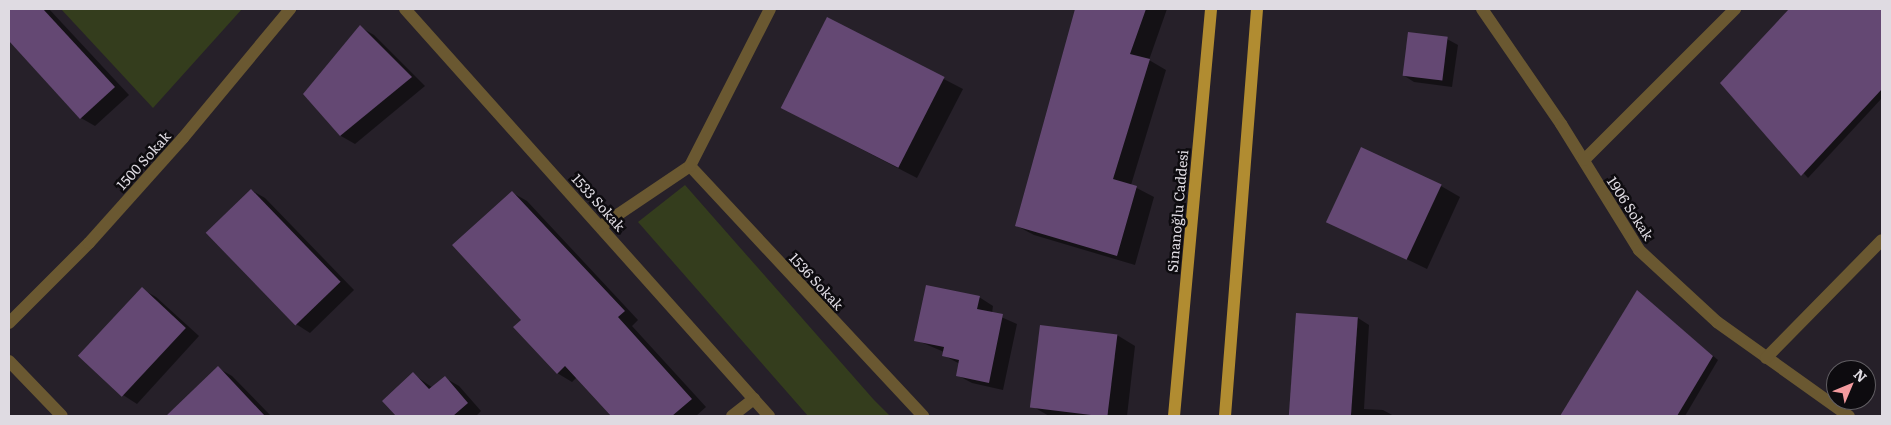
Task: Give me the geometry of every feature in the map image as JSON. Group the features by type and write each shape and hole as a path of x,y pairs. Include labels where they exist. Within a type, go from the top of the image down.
{"main road":[{"name":"Si̇nanoğlu Caddesi","path":"1174,416 1211,9"},
{"path":"1225,416 1257,9"}],"street":[{"name":"1500 Sokak","path":"9,323 89,243 152,173 290,9"},
{"name":"1533 Sokak","path":"405,9 770,416"},
{"path":"601,226 690,166 770,9"},
{"name":"1906 Sokak","path":"1482,9 1584,160 1639,250 1717,322 1849,416"},
{"path":"1584,160 1735,9"},
{"name":"1536 Sokak","path":"690,166 923,416"},
{"path":"1766,358 1882,240"},
{"path":"9,361 62,416"},
{"path":"732,416 754,400"}],"green space":[{"path":"61,9 242,9 153,108"},
{"path":"685,185 890,416 808,416 638,222"}],"building":[{"path":"9,9 43,9 115,87 80,119 9,41"},
{"path":"1075,9 1146,9 1130,54 1150,59 1113,179 1137,186 1117,256 1015,226"},
{"path":"1789,9 1882,9 1882,89 1801,176 1720,83"},
{"path":"827,17 945,77 898,168 781,108"},
{"path":"360,25 412,77 340,136 303,94"},
{"path":"1408,32 1448,37 1442,81 1403,76"},
{"path":"1361,147 1442,185 1407,260 1326,222"},
{"path":"251,189 341,282 295,326 206,233"},
{"path":"512,191 625,311 618,317 692,399 672,416 611,416 565,366 557,374 513,327 521,320 452,245"},
{"path":"926,285 980,296 977,309 1003,314 989,383 956,376 959,360 942,356 944,347 914,341"},
{"path":"142,287 186,328 122,397 78,356"},
{"path":"1637,290 1713,356 1677,416 1560,416"},
{"path":"1296,313 1358,317 1351,416 1289,416"},
{"path":"1040,325 1117,335 1107,416 1030,407"},
{"path":"218,366 265,416 166,416"},
{"path":"413,372 429,389 445,376 468,403 453,416 396,416 382,401"}]}
